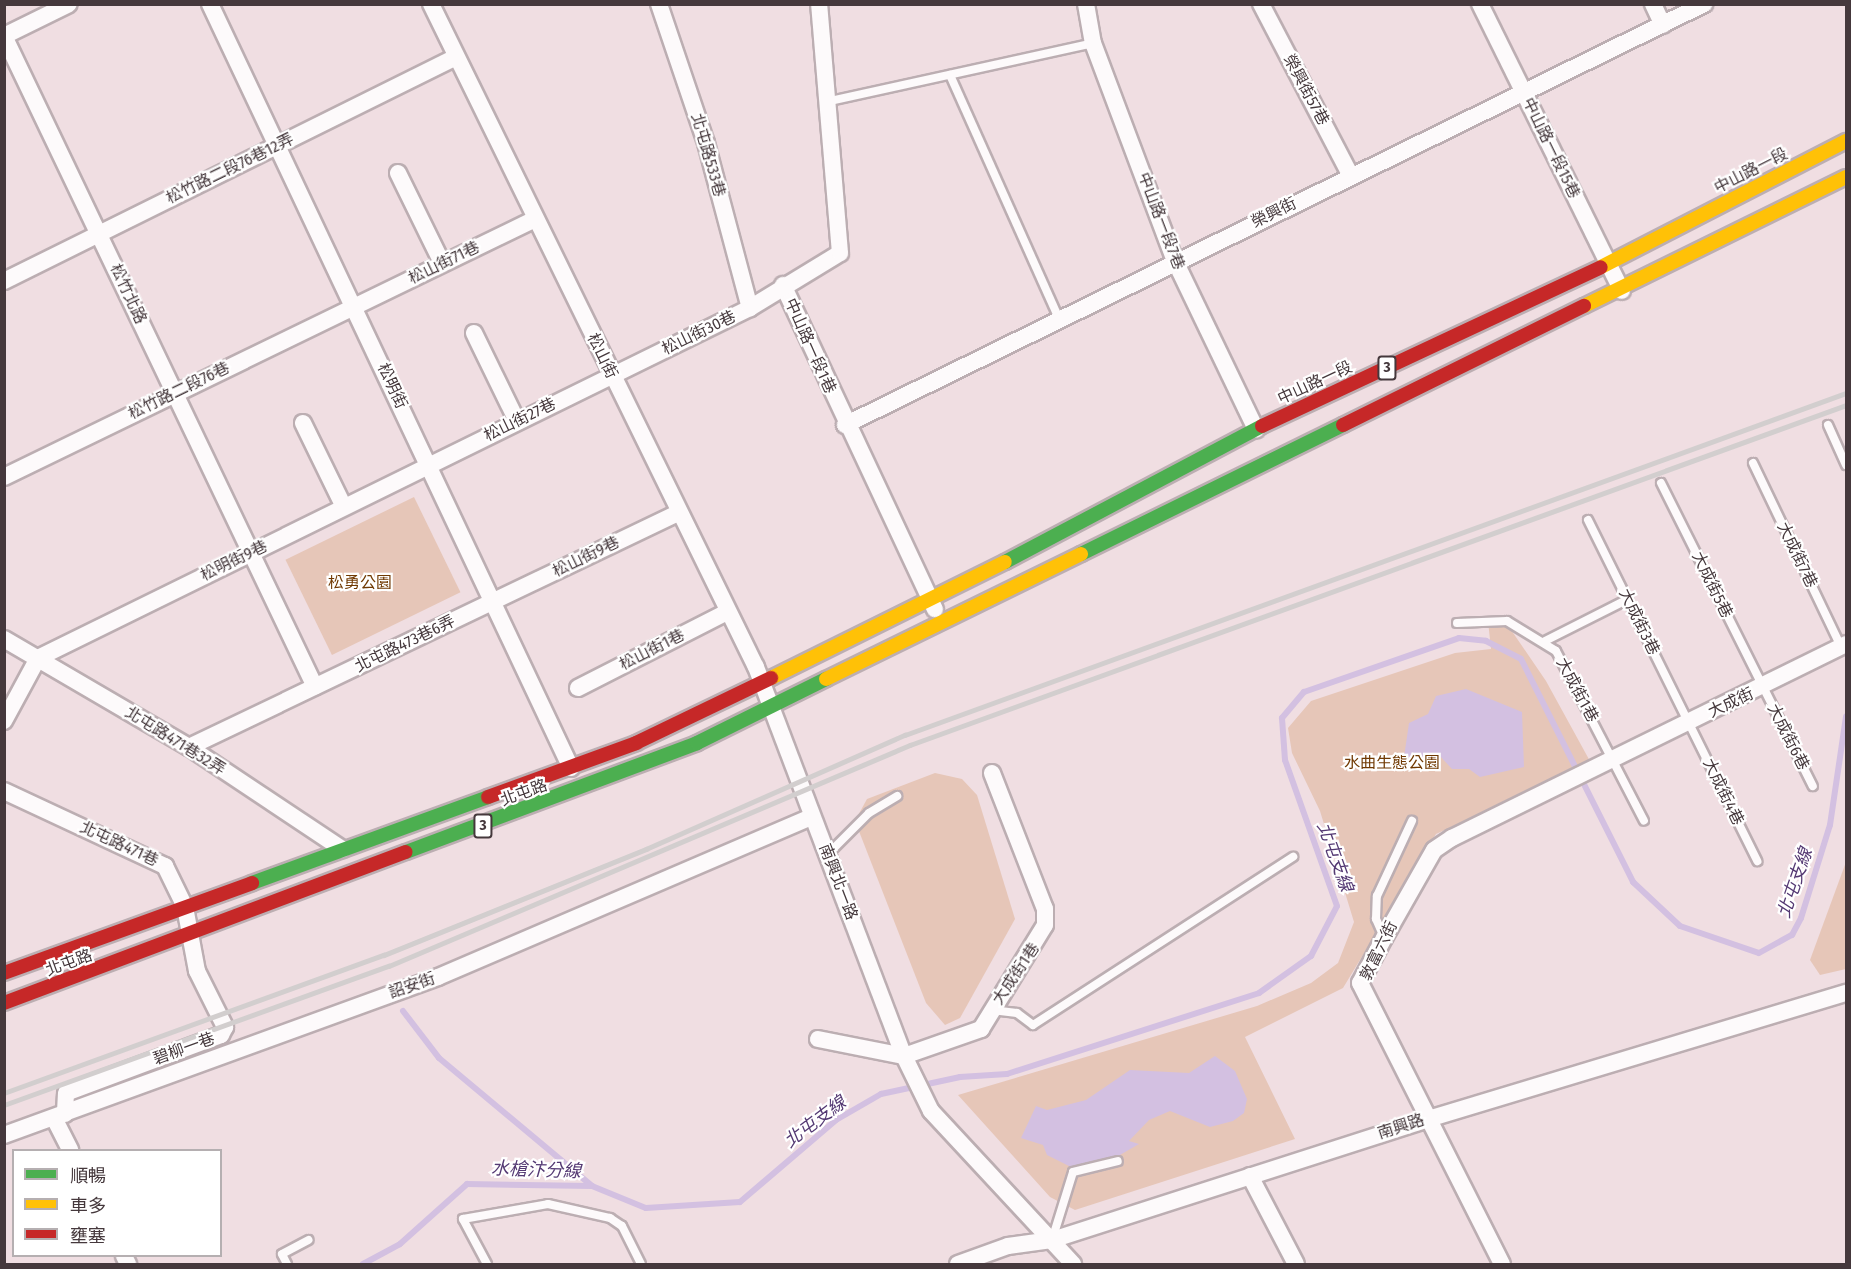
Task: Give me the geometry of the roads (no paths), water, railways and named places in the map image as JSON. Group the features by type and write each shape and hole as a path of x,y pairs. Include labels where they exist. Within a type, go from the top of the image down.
{"main road":[{"name":"中山路一段","path":"931,601 1256,429 1607,264 1846,141"},
{"name":"3","path":"944,626 1622,291 1846,177"},
{"name":"北屯路","path":"4,973 571,768 763,682 931,601"},
{"name":"北屯路","path":"4,1003 633,771 944,626"}],"street":[{"path":"5,36 69,4"},
{"name":"松明街","path":"210,4 571,768"},
{"name":"松山街","path":"431,4 678,513 763,682 772,708"},
{"name":"北屯路533巷","path":"659,4 706,143 750,308"},
{"name":"中山路一段1巷","path":"819,4 830,101 840,253 783,285 845,425 944,626"},
{"name":"中山路一段7巷","path":"1086,4 1093,44 1175,261 1256,429"},
{"name":"榮興街57巷","path":"1262,4 1351,176"},
{"name":"中山路一段15巷","path":"1480,4 1622,291"},
{"path":"1653,4 1663,25"},
{"name":"榮興街","path":"845,425 1175,261 1525,95 1704,4"},
{"name":"松竹北路","path":"5,36 250,553"},
{"name":"松竹路二段76巷12弄","path":"6,278 456,57"},
{"path":"398,173 442,263"},
{"name":"松山街71巷","path":"354,307 535,219"},
{"name":"松山街30巷","path":"612,376 750,308 783,285"},
{"name":"松竹路二段76巷","path":"4,477 354,307"},
{"path":"474,333 517,421"},
{"name":"松山街27巷","path":"429,465 612,376"},
{"path":"303,423 344,507"},
{"name":"松明街9巷","path":"38,658 429,465"},
{"name":"松山街9巷","path":"494,601 678,513"},
{"path":"250,553 315,687"},
{"name":"北屯路473巷6弄","path":"189,747 494,601"},
{"name":"松山街1巷","path":"578,688 727,612"},
{"name":"北屯路471巷32弄","path":"4,639 189,747 342,849"},
{"name":"大成街","path":"1614,761 1763,688 1844,645"},
{"path":"4,721 38,658"},
{"name":"南興北一路","path":"772,708 904,1056 931,1111 1052,1240"},
{"name":"敦富六街","path":"1503,1264 1360,983 1434,850 1614,761"},
{"name":"大成街1巷","path":"904,1056 981,1029 1045,925 1044,909 992,773"},
{"name":"北屯路471巷","path":"4,791 165,866 185,907 190,936"},
{"name":"詔安街","path":"4,1135 416,984 812,817"},
{"name":"碧柳一巷","path":"59,1116 66,1093 221,1035 224,1023 197,971 190,936"},
{"name":"南興路","path":"958,1264 1008,1246 1052,1240 1428,1119 1846,993"},
{"path":"818,1039 904,1056"},
{"path":"59,1116 70,1149"},
{"path":"1250,1176 1296,1264"},
{"path":"1052,1240 1073,1264"}],"lane":[{"path":"830,101 1093,44"},
{"path":"951,75 1059,319"},
{"path":"1828,425 1846,465"},
{"name":"大成街7巷","path":"1753,463 1844,645"},
{"name":"大成街5巷","path":"1661,483 1763,688"},
{"name":"大成街3巷","path":"1588,520 1689,723"},
{"path":"1545,641 1628,599"},
{"name":"大成街1巷","path":"1457,623 1507,621 1545,641 1556,651 1644,822"},
{"name":"大成街6巷","path":"1763,688 1814,786"},
{"name":"大成街4巷","path":"1689,723 1757,861"},
{"path":"827,855 869,813 897,796"},
{"path":"1384,938 1376,919 1377,896 1413,821"},
{"path":"992,1010 1017,1014 1033,1024 1293,857"},
{"path":"1052,1240 1073,1172 1118,1161"},
{"path":"488,1264 463,1219 548,1204 610,1218 622,1226 641,1264"},
{"path":"287,1264 282,1254 308,1240"}],"waterway":[{"name":"北屯支線","path":"403,1011 439,1058 592,1186 646,1208 740,1202 836,1120 881,1094 960,1077 1007,1074 1259,993 1311,956 1337,906 1285,760 1282,718 1304,692 1459,638 1486,641 1521,659 1633,882 1680,926 1759,953 1792,935 1801,918 1830,825 1846,716"},
{"name":"水槍汴分線","path":"363,1264 400,1244 467,1184 592,1186"}],"railway":[{"path":"4,1093 384,955 646,849 905,735 1846,393"},
{"path":"4,1105 389,966 910,745 1846,405"}],"park label":[{"name":"松勇公園","path":"360,583"},
{"name":"水曲生態公園","path":"1392,763"}]}
